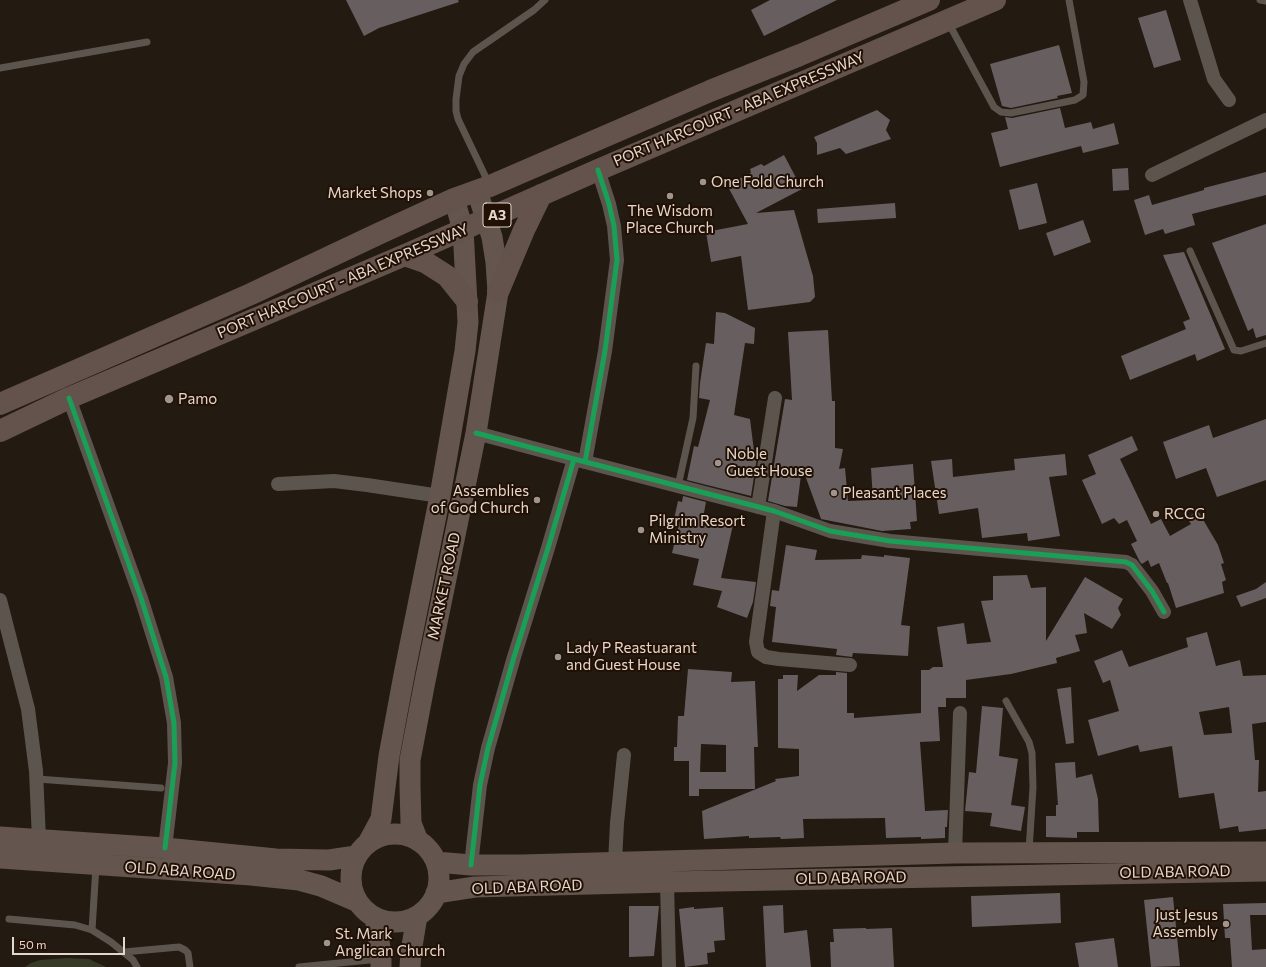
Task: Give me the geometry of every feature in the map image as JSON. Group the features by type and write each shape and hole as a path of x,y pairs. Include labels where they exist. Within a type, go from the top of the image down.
{"highway":[{"name":"PORT HARCOURT - ABA EXPRESSWAY","path":"0,404 251,294 454,200 929,0"},
{"name":"PORT HARCOURT - ABA EXPRESSWAY","path":"0,431 69,398 405,255 598,170 995,0"},
{"path":"498,292 524,230 541,195"},
{"path":"405,255 425,262 447,276 467,301"}],"main road":[{"name":"MARKET ROAD","path":"418,840 411,823 410,760 476,432 498,292 496,262 492,237 487,219 483,188"},
{"name":"MARKET ROAD","path":"362,850 381,819 389,756 440,496 465,351 468,322 463,229 454,200"},
{"path":"389,834 404,835 418,840 429,850 436,862 439,878 436,893 428,906 417,916 396,922 375,917 368,913 356,901 351,883 351,874 362,850 374,839 389,834"},
{"name":"OLD ABA ROAD","path":"0,837 165,848 276,859 329,860 362,850"},
{"name":"OLD ABA ROAD","path":"436,862 471,866 955,853 1029,854 1266,852"},
{"name":"OLD ABA ROAD","path":"0,858 251,875 299,880 321,886 356,901"},
{"name":"OLD ABA ROAD","path":"436,893 475,887 1266,870"},
{"path":"410,967 417,916"},
{"path":"375,917 381,963"}],"street":[{"path":"1190,0 1214,79 1229,100"},
{"path":"1152,175 1266,120"},
{"path":"471,866 480,785 488,748 514,657 548,548 579,461 605,351 617,260 614,226 609,204 598,170"},
{"path":"69,398 141,598 166,677 174,723 175,763 165,848"},
{"path":"758,507 775,398"},
{"path":"476,432 579,461 774,511 830,531 890,541 1126,562 1132,565 1152,591 1164,612"},
{"path":"278,484 334,481 440,496"},
{"path":"774,511 756,642 758,652 766,657 779,659 850,665"},
{"path":"0,600 28,709 37,780 39,840"},
{"path":"955,853 960,713"},
{"path":"615,862 617,823 624,755"},
{"path":"667,882 669,967"}],"lane":[{"path":"483,188 458,119 456,99 459,76 464,64 473,52 534,10 545,0"},
{"path":"947,20 994,106 1001,112 1011,113 1075,100 1083,95 1084,82 1069,0"},
{"path":"1260,0 1266,1"},
{"path":"0,68 147,42"},
{"path":"1190,251 1234,350 1241,351 1266,343"},
{"path":"678,486 693,418 696,366"},
{"path":"1006,701 1029,742 1032,753 1033,787 1029,854"},
{"path":"37,780 161,788"},
{"path":"92,930 96,865"},
{"path":"9,919 74,925 92,930 124,952 137,967"},
{"path":"124,952 179,947 188,953 190,967"},
{"path":"299,967 381,963"}],"green space":[{"path":"67,958 89,959 106,967 25,967 40,960"}],"building":[{"path":"346,0 458,0 459,2 379,28 364,36"},
{"path":"770,0 837,0 764,36 751,10"},
{"path":"1166,10 1181,60 1154,68 1138,18"},
{"path":"1059,45 1072,93 1057,96 1058,98 1011,108 1002,106 990,64"},
{"path":"1060,108 1065,128 1091,122 1093,129 1114,123 1119,144 1083,153 1081,146 1000,167 991,133 1008,129 1005,117 1012,118"},
{"path":"877,110 890,120 886,130 891,139 846,154 840,148 817,155 817,143 814,137"},
{"path":"784,155 802,189 756,213 794,210 813,276 815,297 810,302 748,310 741,256 711,262 706,232 748,224 727,185 751,173 750,169 761,164 764,166"},
{"path":"1128,168 1129,190 1113,191 1112,169"},
{"path":"1266,172 1266,195 1192,214 1195,225 1165,234 1163,229 1145,235 1134,200 1149,195 1152,205 1204,190 1204,188"},
{"path":"1037,183 1047,223 1019,230 1009,190"},
{"path":"895,203 896,218 818,223 817,209"},
{"path":"1083,220 1091,242 1054,256 1046,233"},
{"path":"1266,224 1266,335 1256,338 1253,328 1248,331 1212,243"},
{"path":"1184,252 1225,349 1197,361 1195,354 1130,380 1121,356 1186,329 1183,322 1190,319 1163,255"},
{"path":"716,312 725,313 755,328 754,344 745,343 734,415 750,419 754,451 758,451 751,496 687,480 694,446 698,447 710,400 699,398 700,383 706,343 714,344"},
{"path":"828,330 832,401 835,401 835,448 843,449 839,469 845,468 848,501 873,500 871,468 913,464 917,521 910,522 911,529 882,531 821,519 802,467 797,507 785,506 768,501 785,399 792,400 788,332"},
{"path":"1266,419 1266,480 1217,497 1206,468 1176,479 1163,442 1209,425 1213,438"},
{"path":"1132,436 1138,450 1120,459 1151,524 1161,519 1170,536 1191,524 1187,518 1198,511 1218,545 1224,563 1221,564 1226,580 1222,582 1224,593 1176,608 1168,583 1159,563 1151,567 1148,560 1142,564 1140,562 1131,544 1137,541 1127,520 1119,524 1114,518 1102,524 1082,480 1096,474 1088,455"},
{"path":"1065,454 1067,475 1049,477 1060,536 1028,541 1027,533 982,538 978,508 939,514 931,461 952,459 953,477 1015,470 1014,459"},
{"path":"683,496 706,502 703,518 733,525 721,578 756,582 753,602 747,618 717,607 722,591 693,585 699,559 672,553 680,520 674,519 678,501 682,502"},
{"path":"786,545 817,550 815,560 861,559 862,555 884,557 884,555 910,558 901,625 910,626 908,656 853,653 852,657 836,655 837,649 772,642 776,607 770,606 772,590 779,591"},
{"path":"1027,575 1031,588 1046,587 1046,641 1085,577 1123,599 1118,608 1121,615 1112,629 1084,613 1087,633 1075,635 1080,651 1056,658 1057,663 1011,674 966,680 966,698 946,698 946,707 938,707 940,741 920,742 925,811 948,810 945,838 886,838 885,818 803,819 804,838 749,838 749,836 704,839 702,811 776,781 775,779 799,776 799,749 778,748 778,679 783,679 783,675 798,675 797,691 819,675 836,675 836,672 847,673 847,713 854,713 854,718 921,713 921,670 929,670 933,667 943,667 937,627 964,623 967,644 991,642 981,601 993,600 993,576"},
{"path":"1266,582 1266,598 1241,607 1236,596 1256,589"},
{"path":"1207,632 1216,666 1240,660 1243,676 1266,675 1266,722 1252,724 1255,760 1259,760 1258,792 1266,791 1266,829 1239,832 1238,826 1220,829 1214,793 1179,798 1172,746 1140,752 1138,745 1098,756 1088,720 1119,711 1110,680 1103,683 1094,661 1122,650 1129,667 1188,647 1186,638","holes":["1229,707 1232,733 1204,735 1199,712"]},
{"path":"688,669 732,672 731,682 755,681 758,747 754,747 755,789 699,789 699,796 689,796 689,761 674,761 674,747 677,747 678,716 684,716","holes":["701,744 726,745 726,772 700,772"]},
{"path":"1071,687 1074,743 1066,744 1057,689"},
{"path":"982,706 1003,708 999,756 1018,759 1011,805 1025,807 1021,831 990,826 992,813 965,811 969,772 976,773"},
{"path":"1075,762 1076,778 1092,774 1098,799 1099,832 1077,832 1077,838 1046,837 1046,816 1056,816 1056,805 1058,805 1055,763"},
{"path":"1060,893 1061,923 972,927 971,896"},
{"path":"1173,897 1180,966 1151,967 1144,900"},
{"path":"1266,903 1266,915 1250,915 1252,950 1266,949 1266,967 1232,967 1230,938 1225,938 1223,904"},
{"path":"783,905 784,933 807,930 811,967 766,967 763,906"},
{"path":"629,906 659,906 654,956 629,957"},
{"path":"694,907 694,909 723,907 725,940 714,941 715,952 707,953 708,964 685,967 679,909"},
{"path":"892,928 894,967 831,967 830,942 834,942 833,929"},
{"path":"1114,938 1118,967 1079,967 1075,943"}],"cycle path":[{"path":"585,462 605,351 617,260 614,226 609,204 598,170"},
{"path":"69,398 141,598 166,677 174,723 175,763 165,848"},
{"path":"476,433 774,511 830,531 890,541 1126,562 1132,565 1152,591 1164,612"},
{"path":"471,865 480,785 488,748 574,459"}],"place":[{"name":"One Fold Church","path":"703,182"},
{"name":"Market Shops","path":"430,193"},
{"name":"The Wisdom Place Church","path":"670,196"},
{"name":"Pamo","path":"169,399"},
{"name":"Noble Guest House","path":"718,463"},
{"name":"Pleasant Places","path":"834,493"},
{"name":"Assemblies of God Church","path":"537,500"},
{"name":"RCCG","path":"1156,514"},
{"name":"Pilgrim Resort Ministry","path":"641,530"},
{"name":"Lady P Reastuarant and Guest House","path":"558,657"},
{"name":"Just Jesus Assembly","path":"1226,924"},
{"name":"St. Mark Anglican Church","path":"327,943"}]}
